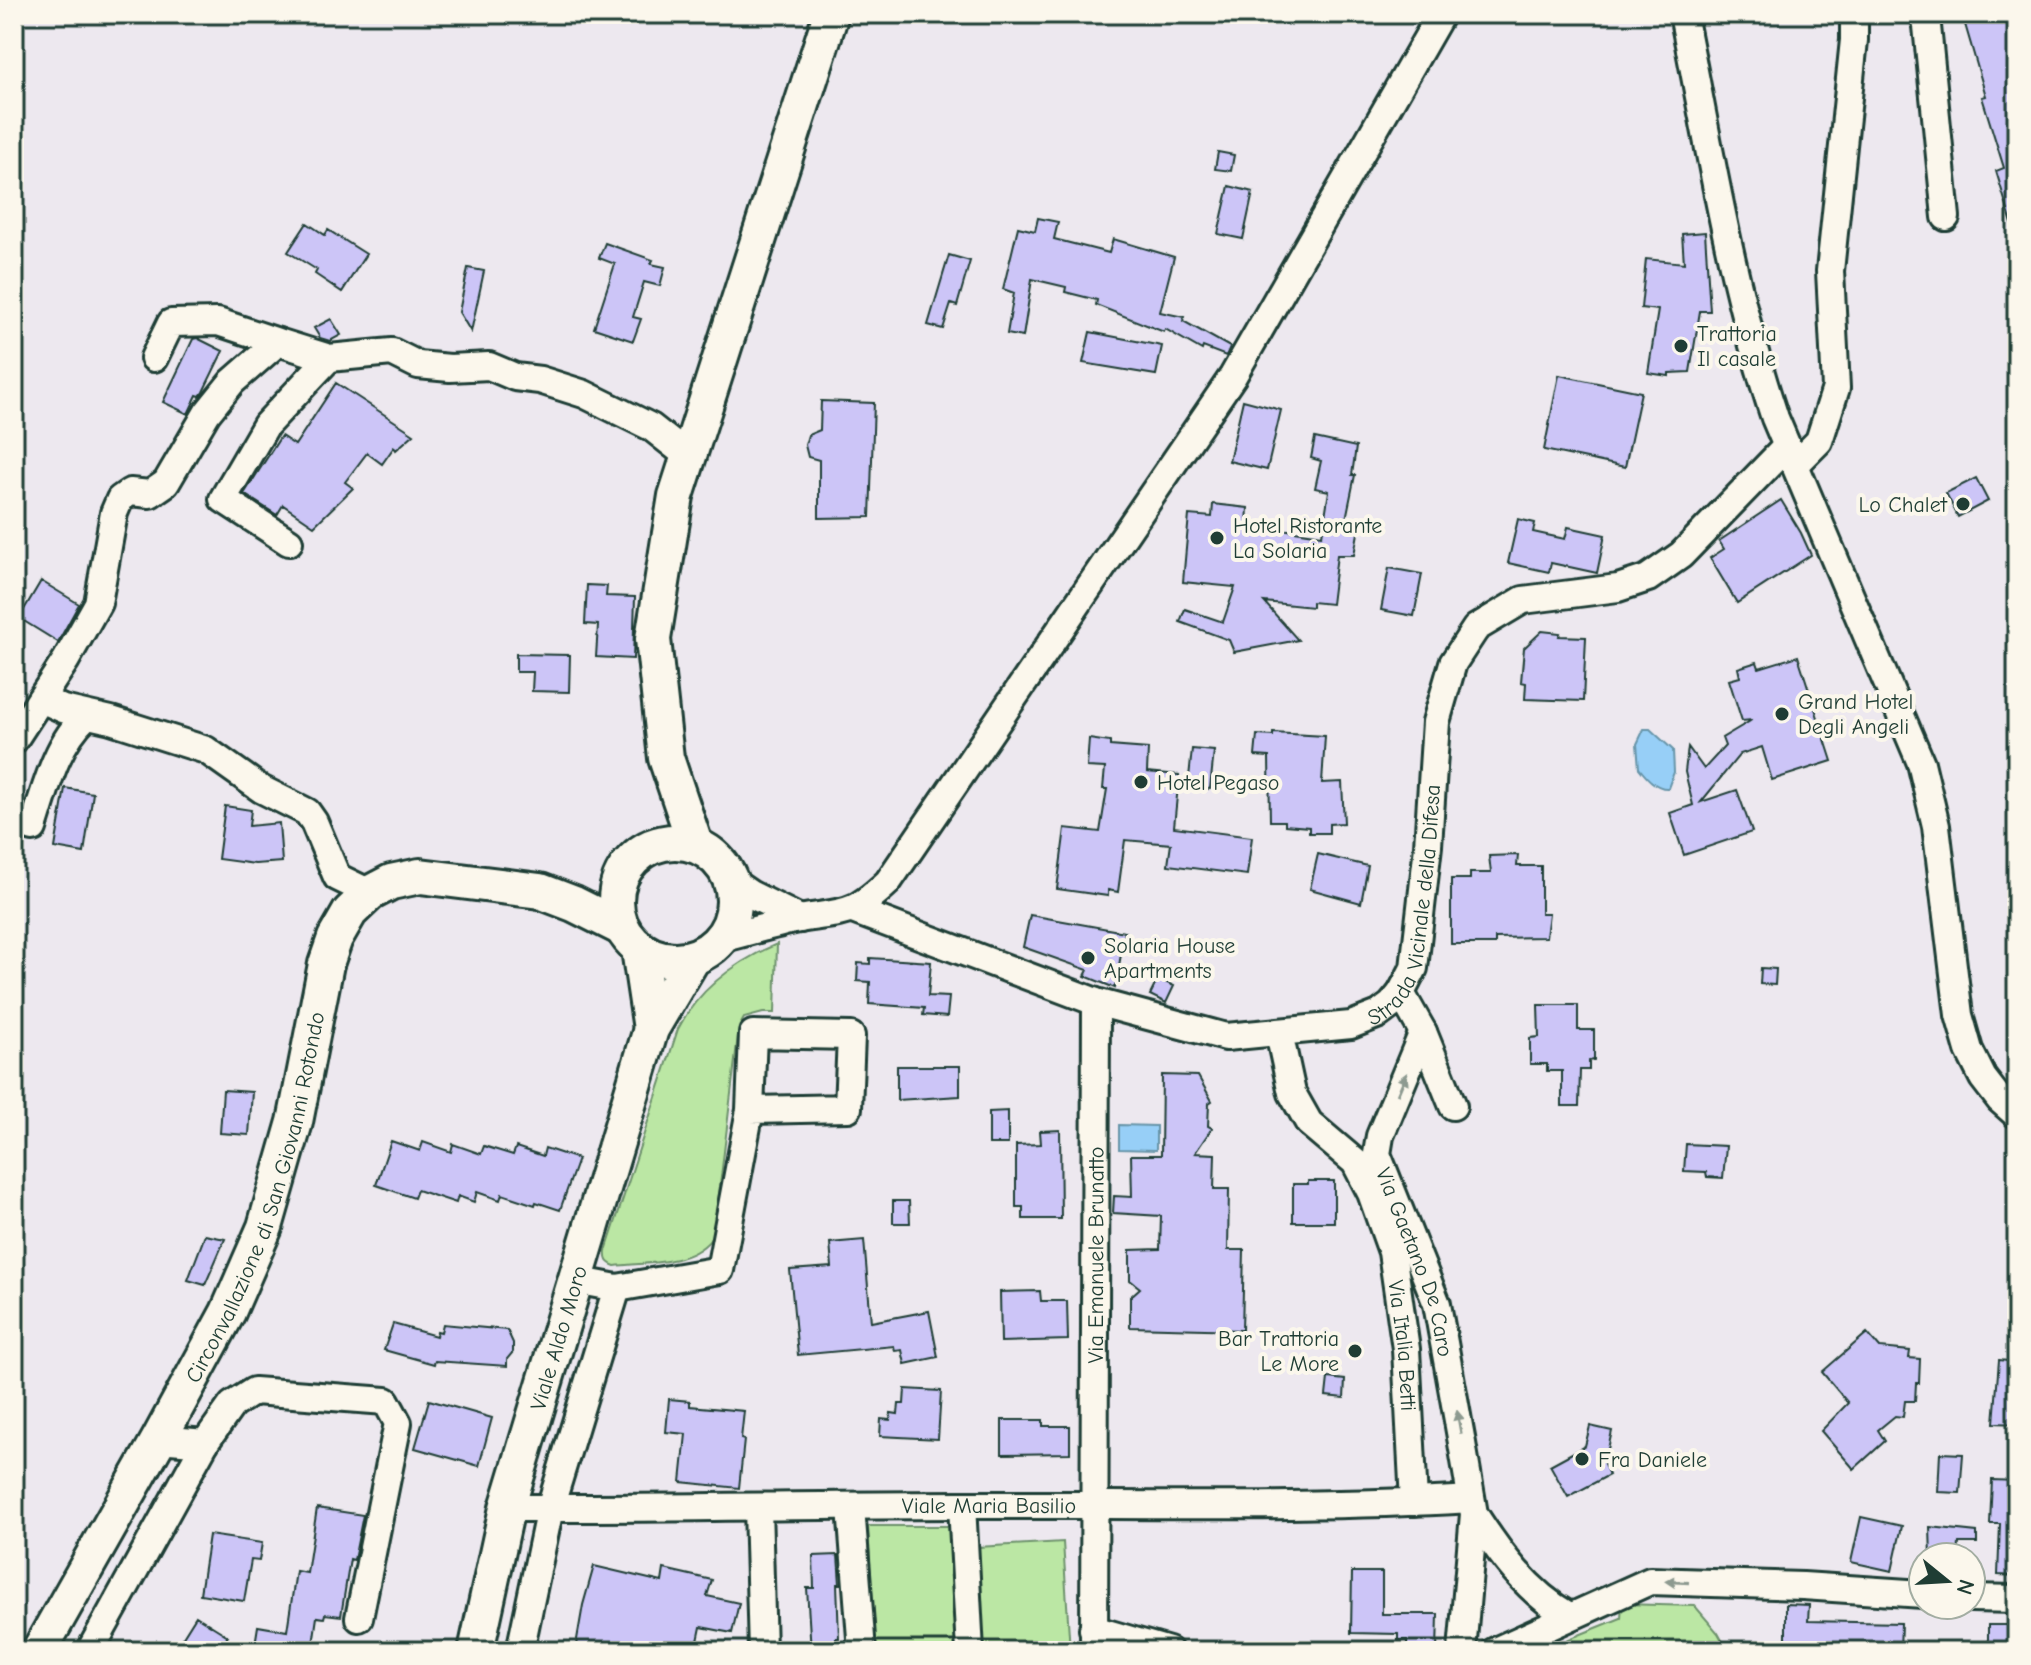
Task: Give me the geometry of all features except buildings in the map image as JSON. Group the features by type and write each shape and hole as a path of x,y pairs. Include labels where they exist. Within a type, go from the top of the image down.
{"main road":[{"path":"695,844 666,758 653,639 676,496 831,14"},
{"path":"641,851 653,830 660,804 666,758"},
{"path":"677,841 695,844 723,865 731,881 734,901 731,922 706,949 674,961 656,958 630,938 616,912 620,878 628,863 641,851 658,843 677,841"},
{"name":"Circonvallazione di San Giovanni Rotondo","path":"39,1651 228,1312 265,1227 295,1122 326,964 335,938 350,912 370,893 391,882 420,876 540,891 574,904 630,938"},
{"name":"Circonvallazione di San Giovanni Rotondo","path":"540,891 620,878"},
{"name":"Viale Aldo Moro","path":"630,938 651,1029"},
{"name":"Viale Aldo Moro","path":"476,1651 507,1508 651,1029 706,949"}],"street":[{"path":"706,949 800,919 827,917 853,910 877,893 898,869 1233,376 1441,14"},
{"path":"1683,14 1737,283 1759,371 1791,455 1921,763 1936,826 1959,1015 1969,1050 1983,1078 2017,1115"},
{"name":"Strada Vicinale della Difesa","path":"853,910 1096,1002 1226,1037 1351,1025 1366,1021 1391,1005 1414,968 1417,954 1436,722 1453,663 1476,628 1523,600 1618,588 1648,578 1681,555 1791,455 1819,441 1836,388 1830,271 1854,14"},
{"path":"1924,14 1946,217"},
{"path":"154,358 171,323 218,322 329,358 392,352 418,365 450,368 489,366 515,377 540,380 584,394 651,427 689,457"},
{"path":"14,740 98,603 114,513 120,499 130,492 150,494 166,483 207,413 232,382 278,342"},
{"path":"289,542 223,499 266,425 329,358"},
{"path":"41,699 63,709 111,720 206,750 261,789 307,812 337,877 370,893"},
{"path":"33,828 50,773 76,725 86,716"},
{"path":"731,881 800,919"},
{"path":"1401,993 1423,1032 1453,1106"},
{"name":"Via Emanuele Brunatto","path":"1094,1640 1096,1002"},
{"name":"Via Gaetano De Caro","path":"1423,1032 1380,1136 1377,1154 1437,1304 1472,1506"},
{"name":"Via Italia Betti","path":"1279,1033 1292,1093 1309,1123 1355,1162 1371,1193 1392,1252 1406,1349 1414,1502"},
{"path":"575,1280 617,1288 720,1270 750,1110 753,1034 851,1036 848,1108 750,1110"},
{"path":"520,1651 550,1508 617,1288"},
{"path":"90,1651 205,1443 232,1405 254,1391 386,1401 398,1423 359,1618"},
{"path":"159,1439 205,1443"},
{"name":"Viale Maria Basilio","path":"507,1508 1093,1507 1414,1502 1472,1506"},
{"path":"962,1505 970,1651"},
{"path":"1472,1506 1504,1560 1549,1604 1569,1616"},
{"path":"1462,1651 1472,1506"},
{"path":"758,1507 762,1651"},
{"path":"851,1507 862,1651"},
{"path":"1496,1650 1650,1581 1907,1593"},
{"path":"1987,1598 2017,1599"},
{"path":"1094,1640 1169,1651"}],"green space":[{"path":"777,944 775,1013 744,1018 739,1027 714,1235 694,1252 669,1261 612,1265 607,1261 606,1251 678,1029 707,989 747,959"},
{"path":"868,1526 950,1526 958,1651 875,1651"},
{"path":"1063,1542 1070,1651 984,1651 978,1547"},
{"path":"1622,1604 1695,1606 1718,1633 1728,1651 1549,1651 1569,1639 1621,1618"}],"water":[{"path":"1644,729 1650,729 1673,750 1674,772 1668,788 1655,784 1639,768 1637,744"},
{"path":"1119,1125 1156,1126 1156,1150 1119,1149"}],"place":[{"name":"Trattoria Il casale","path":"1681,346"},
{"name":"Lo Chalet","path":"1963,504"},
{"name":"Hotel Ristorante La Solaria","path":"1217,538"},
{"name":"Grand Hotel Degli Angeli","path":"1782,714"},
{"name":"Hotel Pegaso","path":"1141,782"},
{"name":"Solaria House Apartments","path":"1088,958"},
{"name":"Bar Trattoria Le More","path":"1355,1351"},
{"name":"Fra Daniele","path":"1582,1459"}]}
